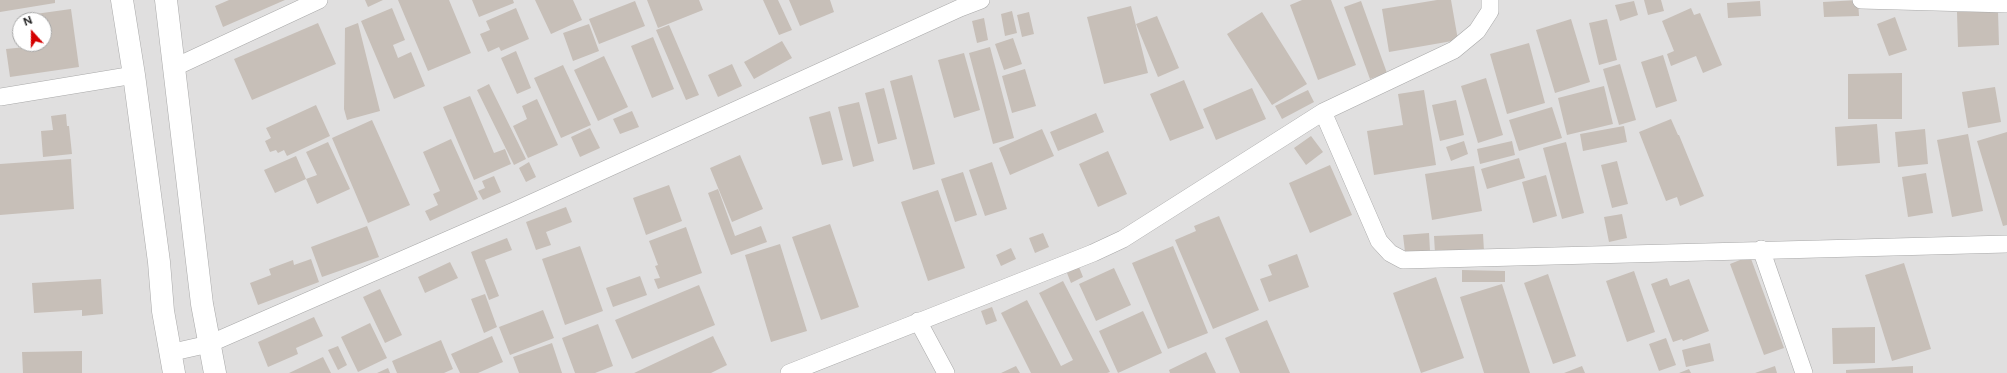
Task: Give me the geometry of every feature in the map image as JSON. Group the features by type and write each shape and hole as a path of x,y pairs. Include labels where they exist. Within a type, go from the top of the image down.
{"street":[{"path":"122,0 134,74 172,363 209,344 514,211 960,8 981,0"},
{"path":"166,0 202,304 215,373"},
{"path":"173,68 319,0"},
{"path":"789,373 1092,253 1123,239 1323,112 1454,50 1477,31 1490,11 1490,0"},
{"path":"1871,0 2007,4"},
{"path":"0,97 134,74"},
{"path":"1323,112 1379,241 1390,253 1402,260 2007,244"},
{"path":"1761,250 1804,373"},
{"path":"918,321 946,373"}],"shaded area":[{"path":"0,0 2007,0 2007,373 0,373"}],"building":[{"path":"0,0 55,0 55,3 0,12"},
{"path":"229,0 285,0 223,27 215,6"},
{"path":"365,0 383,0 368,7"},
{"path":"398,0 449,0 471,53 428,71"},
{"path":"472,0 513,0 514,3 479,17"},
{"path":"535,0 573,0 582,20 551,34"},
{"path":"647,0 699,0 703,10 658,28"},
{"path":"763,0 778,0 792,30 779,35"},
{"path":"789,0 830,0 834,12 800,26"},
{"path":"1302,0 1331,0 1356,65 1318,80 1290,5"},
{"path":"1437,0 1451,0 1458,40 1389,52 1382,9"},
{"path":"1644,0 1661,0 1664,11 1648,15"},
{"path":"1858,0 1859,16 1824,17 1823,2"},
{"path":"635,1 645,26 599,44 589,19"},
{"path":"1361,1 1387,73 1370,79 1344,7"},
{"path":"1634,1 1638,15 1620,21 1615,5"},
{"path":"1760,1 1761,16 1728,18 1727,3"},
{"path":"1131,6 1148,73 1104,84 1087,17"},
{"path":"392,8 405,40 393,45 398,58 411,52 425,86 394,99 361,21"},
{"path":"516,8 529,39 501,51 499,47 488,52 480,34 490,30 486,21"},
{"path":"1691,8 1694,15 1700,13 1722,65 1703,73 1696,56 1671,66 1667,54 1674,51 1662,21"},
{"path":"71,9 79,67 10,77 6,49 12,48 12,52 52,52 52,12 50,12"},
{"path":"1012,11 1017,33 1005,36 1001,14"},
{"path":"1998,11 1999,45 1958,47 1957,12"},
{"path":"1029,12 1034,34 1022,37 1017,15"},
{"path":"1262,12 1307,84 1272,105 1227,34"},
{"path":"1157,16 1179,68 1158,77 1136,24"},
{"path":"1895,17 1907,50 1889,56 1877,24"},
{"path":"984,18 988,40 977,43 972,21"},
{"path":"1571,19 1590,82 1555,93 1536,30"},
{"path":"1607,19 1617,60 1599,65 1589,23"},
{"path":"318,23 336,64 252,100 234,59"},
{"path":"358,23 380,111 347,120 344,109 345,28"},
{"path":"589,24 599,51 573,61 563,33"},
{"path":"669,25 699,95 686,100 656,30"},
{"path":"653,37 674,89 652,98 631,46"},
{"path":"1013,38 1022,64 1004,70 995,44"},
{"path":"782,41 792,58 754,79 744,62"},
{"path":"1529,43 1545,103 1507,114 1490,54"},
{"path":"990,47 1014,138 993,144 969,53"},
{"path":"516,51 531,88 517,94 501,58"},
{"path":"964,53 980,110 954,118 938,60"},
{"path":"1663,55 1677,101 1656,108 1641,62"},
{"path":"604,56 628,107 598,121 574,70"},
{"path":"732,64 742,86 718,97 708,75"},
{"path":"1620,64 1636,120 1619,125 1603,69"},
{"path":"563,65 591,125 561,138 534,78"},
{"path":"1025,69 1036,106 1012,113 1002,76"},
{"path":"1902,73 1902,119 1848,119 1848,74"},
{"path":"912,75 935,164 913,170 890,81"},
{"path":"1486,78 1503,135 1478,143 1461,86"},
{"path":"1184,80 1204,128 1170,141 1150,94"},
{"path":"489,84 526,159 514,165 477,90"},
{"path":"1604,86 1613,124 1567,135 1558,98"},
{"path":"1995,87 2001,122 1968,128 1962,92"},
{"path":"884,88 897,139 878,144 865,93"},
{"path":"1252,88 1266,119 1216,140 1203,109"},
{"path":"1308,90 1314,102 1282,119 1275,106"},
{"path":"1424,90 1436,165 1374,175 1367,131 1403,125 1398,94"},
{"path":"470,96 494,153 505,149 511,164 474,180 443,107"},
{"path":"537,99 558,145 528,158 513,126 527,119 522,106"},
{"path":"1456,100 1464,135 1440,141 1432,105"},
{"path":"859,102 874,161 853,167 838,107"},
{"path":"316,105 330,136 287,156 284,150 278,153 276,150 270,152 265,141 271,138 266,128"},
{"path":"1552,107 1562,138 1519,151 1509,120"},
{"path":"632,111 639,127 620,134 613,119"},
{"path":"830,111 843,160 822,165 809,117"},
{"path":"1096,113 1104,132 1058,151 1050,132"},
{"path":"66,114 72,154 43,157 41,131 53,130 51,116"},
{"path":"1671,119 1704,196 1680,206 1677,197 1666,201 1639,132"},
{"path":"372,120 410,205 368,223 332,138"},
{"path":"1877,124 1880,163 1837,166 1835,127"},
{"path":"1624,126 1627,142 1583,151 1580,134"},
{"path":"590,128 600,148 580,157 571,137"},
{"path":"1042,129 1054,156 1010,175 999,148"},
{"path":"1925,129 1928,164 1898,167 1895,132"},
{"path":"2007,132 2007,225 2003,226 1977,141"},
{"path":"1968,134 1983,211 1952,217 1937,140"},
{"path":"1311,136 1323,152 1306,165 1294,148"},
{"path":"451,139 478,199 430,221 425,211 438,205 433,194 440,191 423,152"},
{"path":"1464,141 1468,154 1451,161 1446,147"},
{"path":"1512,141 1515,155 1480,164 1477,149"},
{"path":"328,142 350,189 317,204 306,179 317,175 306,152"},
{"path":"1566,142 1584,213 1562,219 1543,148"},
{"path":"1108,151 1127,194 1098,207 1079,164"},
{"path":"740,155 763,209 732,222 710,168"},
{"path":"296,156 306,179 275,193 264,170"},
{"path":"1519,158 1525,178 1487,189 1481,169"},
{"path":"71,159 74,209 0,215 0,164"},
{"path":"1617,161 1628,204 1612,208 1601,165"},
{"path":"529,162 536,177 526,182 519,168"},
{"path":"992,162 1007,209 985,216 969,170"},
{"path":"1330,165 1352,215 1310,233 1289,183"},
{"path":"1474,166 1482,211 1432,220 1425,174"},
{"path":"963,172 977,215 955,222 941,179"},
{"path":"1926,173 1933,213 1908,217 1902,177"},
{"path":"1546,175 1557,216 1533,223 1522,182"},
{"path":"494,176 501,192 483,200 478,191 485,188 482,181"},
{"path":"669,185 682,221 646,235 633,198"},
{"path":"718,189 735,236 761,226 767,242 731,255 708,193"},
{"path":"938,190 965,268 928,281 901,202"},
{"path":"566,207 572,222 546,232 551,245 536,250 526,222"},
{"path":"1622,214 1627,238 1609,242 1604,217"},
{"path":"1219,216 1259,310 1213,329 1175,240 1196,231 1194,226"},
{"path":"830,224 859,307 821,320 792,237"},
{"path":"367,226 379,257 322,277 311,247"},
{"path":"686,227 702,273 658,289 654,279 660,278 655,266 658,265 649,241"},
{"path":"1043,233 1049,247 1035,253 1029,238"},
{"path":"1429,233 1430,251 1405,252 1403,235"},
{"path":"1483,234 1484,251 1435,253 1434,236"},
{"path":"507,238 512,250 485,260 499,296 489,300 471,252"},
{"path":"780,244 807,331 771,342 745,255"},
{"path":"580,246 603,311 565,325 542,259"},
{"path":"1173,246 1208,333 1168,349 1132,263"},
{"path":"1011,248 1016,259 1001,266 996,255"},
{"path":"1297,254 1309,287 1269,302 1260,279 1272,275 1268,265"},
{"path":"1750,256 1784,348 1764,355 1730,264"},
{"path":"311,259 319,282 258,305 250,283 271,275 269,269 293,260 294,265"},
{"path":"450,262 458,278 425,293 418,277"},
{"path":"1904,263 1931,349 1892,361 1865,275"},
{"path":"1079,267 1083,277 1071,283 1067,273"},
{"path":"1114,268 1131,305 1096,321 1079,284"},
{"path":"1462,270 1505,271 1505,282 1462,282"},
{"path":"1634,271 1655,332 1627,342 1606,281"},
{"path":"1548,274 1576,356 1553,364 1524,283"},
{"path":"640,276 647,295 613,307 606,288"},
{"path":"1436,277 1464,358 1421,373 1393,293"},
{"path":"1667,278 1670,286 1689,279 1709,331 1683,341 1682,339 1673,342 1651,284"},
{"path":"101,279 103,314 82,316 82,310 34,313 32,283"},
{"path":"1063,281 1110,372 1031,373 1001,313 1027,300 1061,366 1073,360 1039,293"},
{"path":"1502,284 1530,373 1484,373 1460,297"},
{"path":"699,285 715,325 632,359 615,320"},
{"path":"380,289 402,335 385,343 363,297"},
{"path":"485,294 497,327 484,333 471,299"},
{"path":"992,307 997,321 986,325 981,311"},
{"path":"543,310 554,338 510,355 499,327"},
{"path":"1143,311 1162,353 1118,373 1099,331"},
{"path":"314,317 323,336 296,348 298,354 268,367 258,342"},
{"path":"1267,320 1290,373 1240,373 1225,338"},
{"path":"370,323 387,358 358,372 341,337"},
{"path":"598,324 613,366 595,373 575,373 562,338"},
{"path":"1875,327 1875,363 1833,364 1832,328"},
{"path":"492,336 503,362 478,373 460,373 451,354"},
{"path":"713,336 727,365 711,373 634,373"},
{"path":"1666,338 1676,365 1659,371 1649,344"},
{"path":"441,340 453,369 444,373 397,373 392,361"},
{"path":"552,343 562,373 519,373 513,357"},
{"path":"1710,343 1714,361 1686,367 1682,350"},
{"path":"338,346 347,365 338,370 328,350"},
{"path":"82,351 82,373 23,373 22,352"},
{"path":"1206,352 1216,373 1170,373 1169,370"},
{"path":"323,357 331,373 289,373"},
{"path":"1016,366 1020,373 1001,373"},
{"path":"1582,366 1585,373 1564,373"},
{"path":"1775,366 1777,373 1755,373"},
{"path":"1913,366 1913,373 1846,373 1846,370"},
{"path":"388,368 390,373 377,373"},
{"path":"1689,369 1691,373 1679,373"}]}
